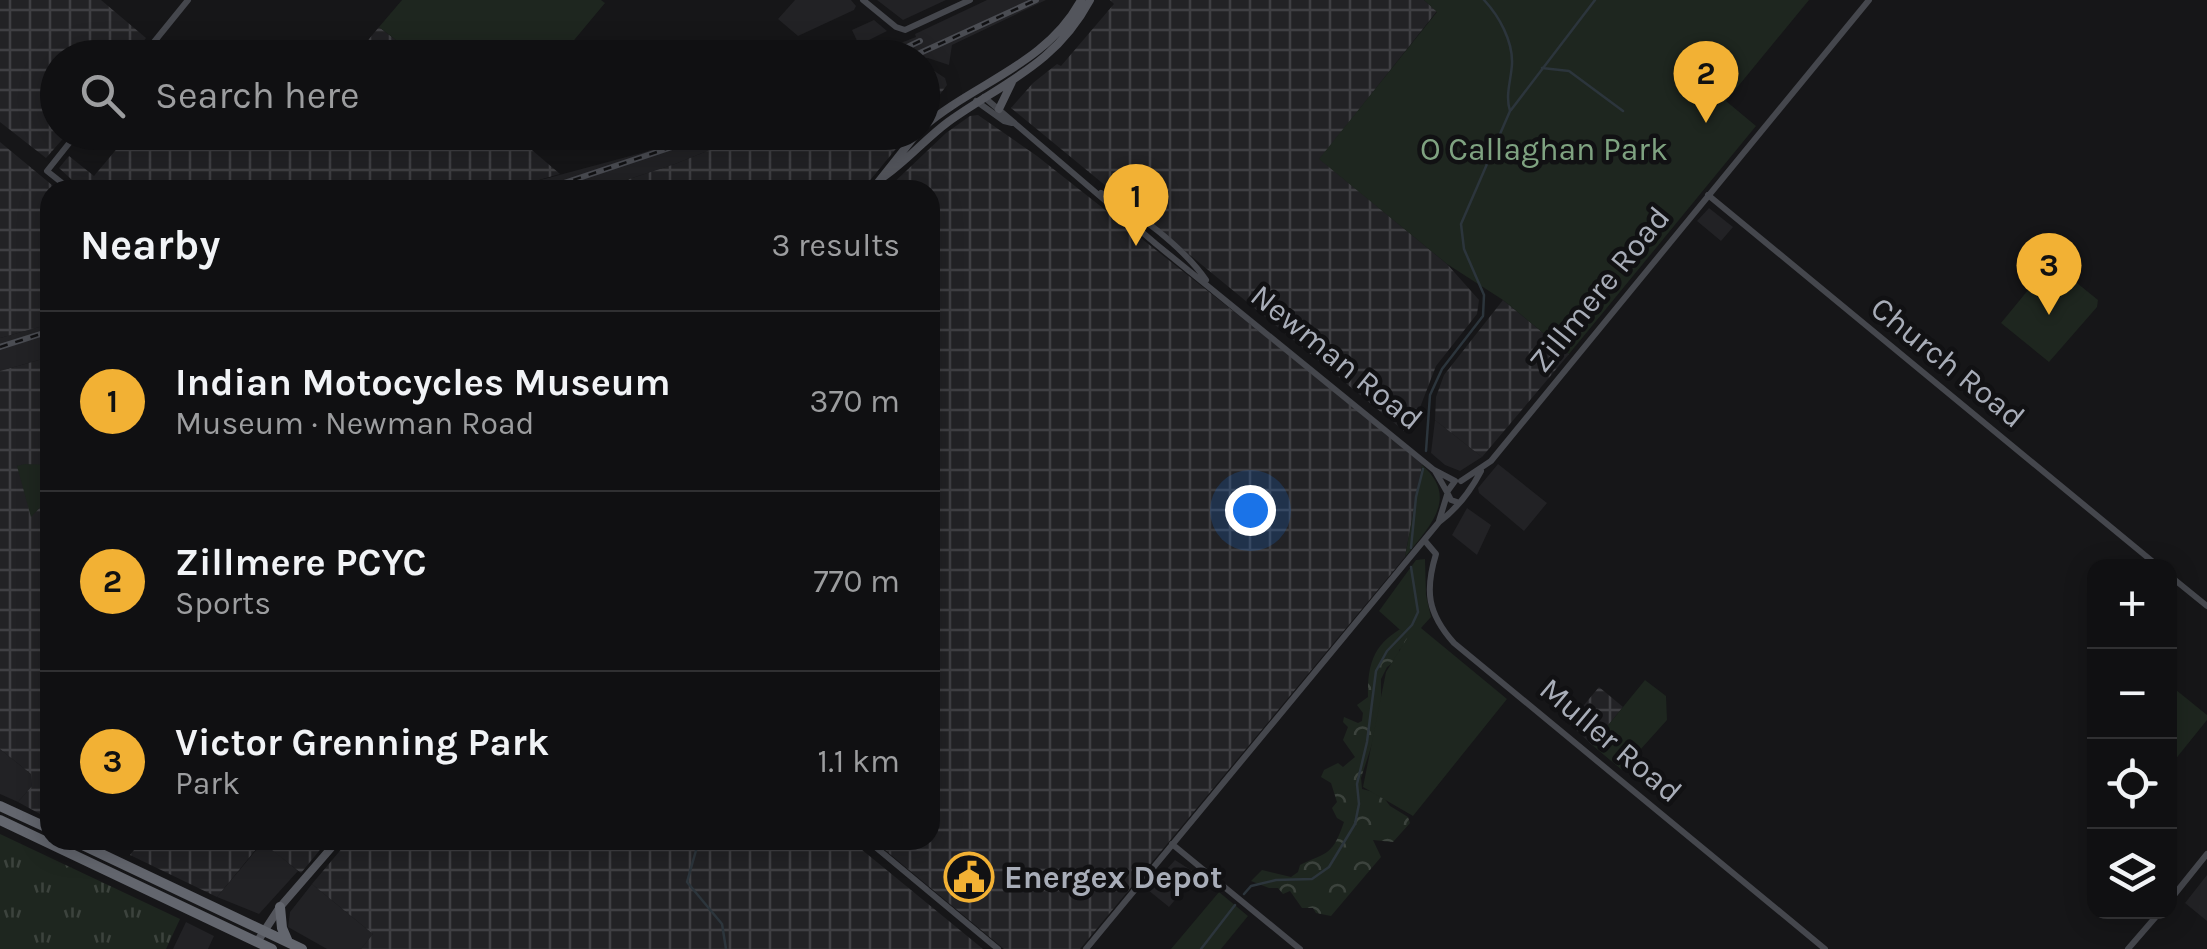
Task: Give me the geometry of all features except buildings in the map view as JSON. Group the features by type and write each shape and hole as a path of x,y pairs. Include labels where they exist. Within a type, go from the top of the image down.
{"highway":[{"path":"0,806 40,825"},
{"path":"0,820 40,839"},
{"path":"64,850 272,949"},
{"path":"93,850 302,949"},
{"path":"280,907 288,942"},
{"path":"238,932 241,949"}],"main road":[{"path":"156,40 188,0"},
{"path":"863,0 902,30 970,0"},
{"path":"940,116 1046,46 1082,0"},
{"path":"940,128 1012,82 1060,44 1090,0"},
{"name":"Zillmere Road","path":"1457,502 1466,498 1482,470 1869,0"},
{"path":"1000,110 1012,82"},
{"name":"Newman Road","path":"973,93 1004,121 1013,123"},
{"name":"Newman Road","path":"982,100 1176,248 1208,283 1434,470 1458,481"},
{"path":"58,180 47,171 64,150"},
{"path":"882,178 904,150"},
{"path":"882,178 914,150"},
{"name":"Church Road","path":"1708,195 2150,559"},
{"path":"1700,204 1722,206"},
{"name":"Newman Road","path":"1434,470 1457,502"},
{"name":"Zillmere Road","path":"1458,481 1482,470"},
{"path":"1438,522 1447,493 1458,481 1468,489"},
{"path":"1086,949 1457,502"},
{"name":"Muller Road","path":"1422,544 1436,554 1428,585 1434,612 1454,642 1825,949"},
{"path":"2177,582 2207,606"},
{"path":"1172,844 1300,949"},
{"path":"257,942 280,907 329,850"},
{"path":"878,850 998,949"},
{"path":"2177,891 2207,854"},
{"path":"2128,949 2154,919"}],"shaded area":[{"path":"0,0 101,0 146,38 40,40 40,150 53,150 46,158 0,122"},
{"path":"795,0 851,0 856,6 798,36 778,19"},
{"path":"877,0 946,0 903,20"},
{"path":"987,0 1046,0 952,45 949,65 940,62 940,40 908,40"},
{"path":"1110,0 1424,0 1437,11 1320,159 1447,264 1479,300 1477,314 1436,366 1419,410 1404,431 1011,108 1033,83 1057,64 1061,66 1114,4"},
{"path":"874,20 887,31 869,40 857,40 852,30"},
{"path":"379,27 396,40 368,40"},
{"path":"940,75 945,78 947,85 940,94"},
{"path":"978,115 1037,156 1423,461 1405,557 1080,949 1004,949 885,850 940,850 940,180 897,180 928,150 940,150 940,139 970,116"},
{"path":"0,142 46,180 40,180 40,327 0,338"},
{"path":"116,150 532,150 560,174 539,180 72,180 59,168 69,156 94,176"},
{"path":"710,150 626,180 540,180 645,152"},
{"path":"710,150 895,150 870,180 626,180"},
{"path":"1709,208 1733,227 1721,241 1697,221"},
{"path":"1503,300 1569,354 1482,457 1435,420 1436,397 1444,375"},
{"path":"40,327 40,360 0,371 0,338"},
{"path":"40,360 40,814 18,802 32,786 31,774 0,749 0,371"},
{"path":"1435,420 1482,457 1460,471 1445,465 1431,453"},
{"path":"1498,464 1547,503 1524,531 1479,493 1478,488"},
{"path":"1467,508 1491,525 1477,555 1452,535"},
{"path":"1599,687 1623,707 1592,745 1569,723"},
{"path":"0,749 31,774 32,786 18,802 0,794"},
{"path":"134,850 255,850 217,897 130,855"},
{"path":"256,850 273,850 298,871 259,914 217,897"},
{"path":"272,850 320,850 301,873"},
{"path":"341,850 862,850 983,949 361,949 373,934 312,884"},
{"path":"1175,860 1197,874 1169,907 1148,890"},
{"path":"2207,875 2207,921 2185,903"},
{"path":"312,884 373,934 361,949 327,949 288,927 290,912"},
{"path":"186,922 214,936 208,949 173,949"}],"green space":[{"path":"402,0 605,3 574,40 396,40 379,27"},
{"name":"O Callaghan Park","path":"1424,0 1809,0 1726,101 1756,126 1569,354 1503,300 1447,264 1319,159 1437,12"},
{"path":"2051,262 2098,300 2097,307 2049,362 2001,323"},
{"path":"40,465 40,508 31,517 17,466"},
{"path":"1422,465 1439,489 1440,501 1431,523 1405,557"},
{"path":"1425,559 1431,617 1421,628 1507,699 1413,816 1363,787 1386,672 1408,637 1379,611 1416,560"},
{"path":"1412,623 1406,645 1399,650 1401,657 1387,667 1381,679 1381,716 1361,778 1362,789 1381,794 1410,823 1393,842 1373,840 1381,857 1331,916 1302,908 1290,891 1283,894 1278,888 1251,881 1262,870 1291,877 1300,865 1328,851 1336,841 1344,822 1332,808 1337,802 1331,783 1321,777 1324,770 1338,763 1343,767 1355,757 1343,740 1348,727 1344,717 1362,721 1363,713 1357,705 1368,697 1370,671 1377,651"},
{"path":"1645,680 1666,696 1667,720 1622,770 1592,745"},
{"path":"2177,691 2207,715 2177,757"},
{"path":"0,834 180,919 166,949 0,949"},
{"path":"1219,892 1248,916 1221,949 1171,949"}],"waterway":[{"path":"1426,451 1430,395 1442,369 1483,316 1484,295 1464,249 1461,224 1510,111 1512,64 1508,38 1484,0"},
{"path":"1511,110 1595,0"},
{"path":"1542,68 1569,71 1623,111"},
{"path":"1411,548 1423,469"},
{"path":"1244,894 1251,886 1276,880 1312,879 1329,867 1355,824 1357,784 1376,671 1418,612 1411,567"},
{"path":"696,850 687,882 722,924 726,949"},
{"path":"1201,949 1235,905"}],"railway":[{"path":"940,44 1036,0"},
{"path":"573,180 663,150"},
{"path":"0,347 40,334"}],"place":[{"name":"Zillmere PCYC","path":"1706,123"},
{"name":"Indian Motocycles Museum","path":"1136,246"},
{"name":"Victor Grenning Park","path":"2049,315"},
{"name":"Energex Depot","path":"969,877"}]}
